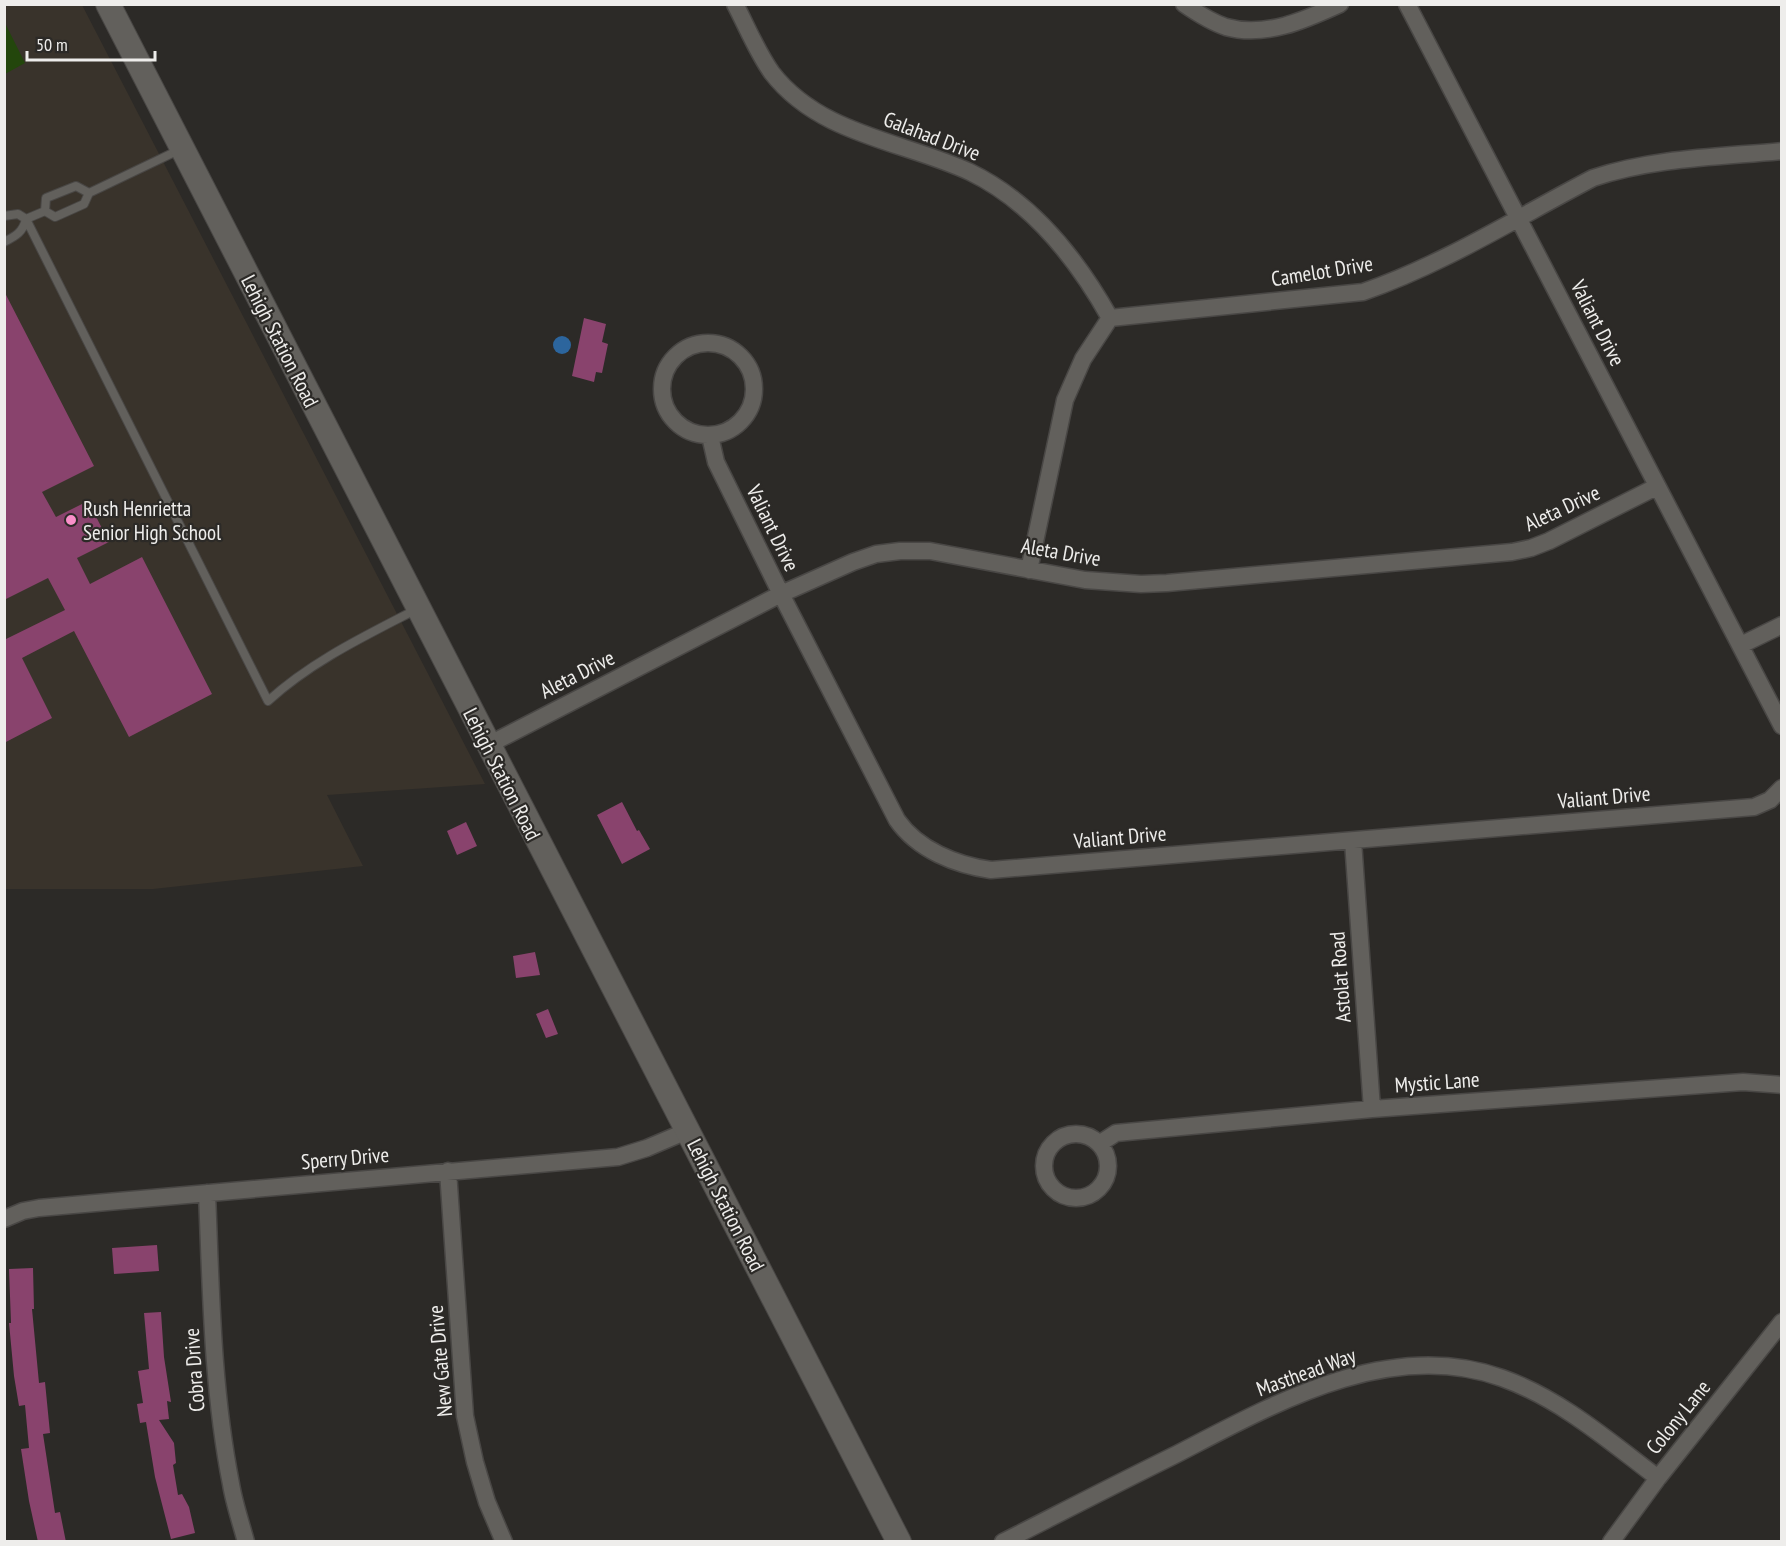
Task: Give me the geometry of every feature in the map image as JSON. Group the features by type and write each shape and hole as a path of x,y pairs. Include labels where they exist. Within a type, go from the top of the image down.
{"main road":[{"name":"Lehigh Station Road","path":"108,4 899,1542"}],"street":[{"name":"Galahad Drive","path":"735,4 757,49 772,73 790,93 830,120 971,172 1003,193 1038,220 1066,250 1091,284 1110,318"},
{"path":"1184,4 1211,21 1245,30 1275,28 1303,21 1340,4"},
{"name":"Valiant Drive","path":"1407,4 1782,726"},
{"name":"Camelot Drive","path":"1110,318 1363,292 1424,267 1593,178 1622,168 1661,162 1782,152"},
{"path":"1029,570 1065,400 1083,359 1110,318"},
{"path":"701,343 716,343 730,348 742,357 751,370 755,385 754,400 738,425 724,433 710,436 694,434 681,426 670,415 663,401 662,386 666,370 674,357 686,348 701,343"},
{"name":"Valiant Drive","path":"710,436 716,462 897,820 904,831 923,845 942,856 978,868 991,870 1754,807 1770,800 1782,788"},
{"name":"Aleta Drive","path":"488,746 781,594 876,554 930,551 1085,580 1158,584 1512,552 1549,541 1656,487"},
{"path":"1741,645 1782,624"},
{"name":"Astolat Road","path":"1353,841 1372,1110"},
{"name":"Mystic Lane","path":"1099,1144 1116,1133 1372,1110 1743,1082 1782,1085"},
{"name":"Sperry Drive","path":"4,1219 23,1211 39,1208 618,1157 647,1148 687,1131"},
{"name":"New Gate Drive","path":"448,1171 465,1416 487,1502 504,1542"},
{"name":"Cobra Drive","path":"207,1193 215,1364 221,1429 231,1487 246,1542"},
{"name":"Colony Lane","path":"1611,1542 1658,1478 1776,1342 1782,1322"},
{"name":"Masthead Way","path":"1003,1542 1223,1430 1301,1394 1345,1377 1383,1369 1423,1366 1462,1369 1500,1377 1537,1392 1578,1418 1658,1478"}],"lane":[{"path":"45,210 55,217 84,204 88,193 182,149"},
{"path":"45,210 46,198 76,186 88,193"},
{"path":"4,242 20,234 27,219 45,210"},
{"path":"4,216 18,214 27,219 268,701 287,683 325,657 418,609"}],"shaded area":[{"path":"4,5 82,5 485,784 327,795 363,866 153,889 5,889"}],"green space":[{"path":"5,23 25,63 4,74"}],"water":[{"path":"558,336 566,336 571,341 569,352 558,354 553,349 553,341"}],"building":[{"name":"Rush Henrietta Senior High School","path":"4,291 94,466 42,492 56,517 88,501 109,542 77,558 90,584 142,557 212,694 129,737 74,631 22,658 52,718 4,743 4,640 65,610 48,578 4,600"},
{"path":"584,318 606,324 602,342 608,344 602,373 596,372 594,382 572,376"},
{"path":"622,802 637,831 639,830 650,849 622,864 597,815"},
{"path":"466,822 477,846 457,855 447,831"},
{"path":"535,952 540,975 516,978 513,956"},
{"path":"548,1009 558,1034 546,1038 536,1014"},
{"path":"157,1245 159,1271 114,1274 112,1248"},
{"path":"33,1268 34,1309 32,1309 39,1383 45,1382 50,1433 43,1434 55,1513 60,1512 66,1542 38,1542 21,1449 29,1448 25,1405 19,1406 14,1376 9,1323 11,1323 9,1269"},
{"path":"161,1312 164,1357 171,1402 167,1401 169,1419 159,1420 174,1443 176,1463 173,1465 178,1495 182,1494 189,1507 195,1533 171,1539 155,1477 146,1422 140,1423 137,1404 143,1403 138,1371 149,1369 144,1313"}],"place":[{"name":"Rush Henrietta Senior High School","path":"71,520"}]}
